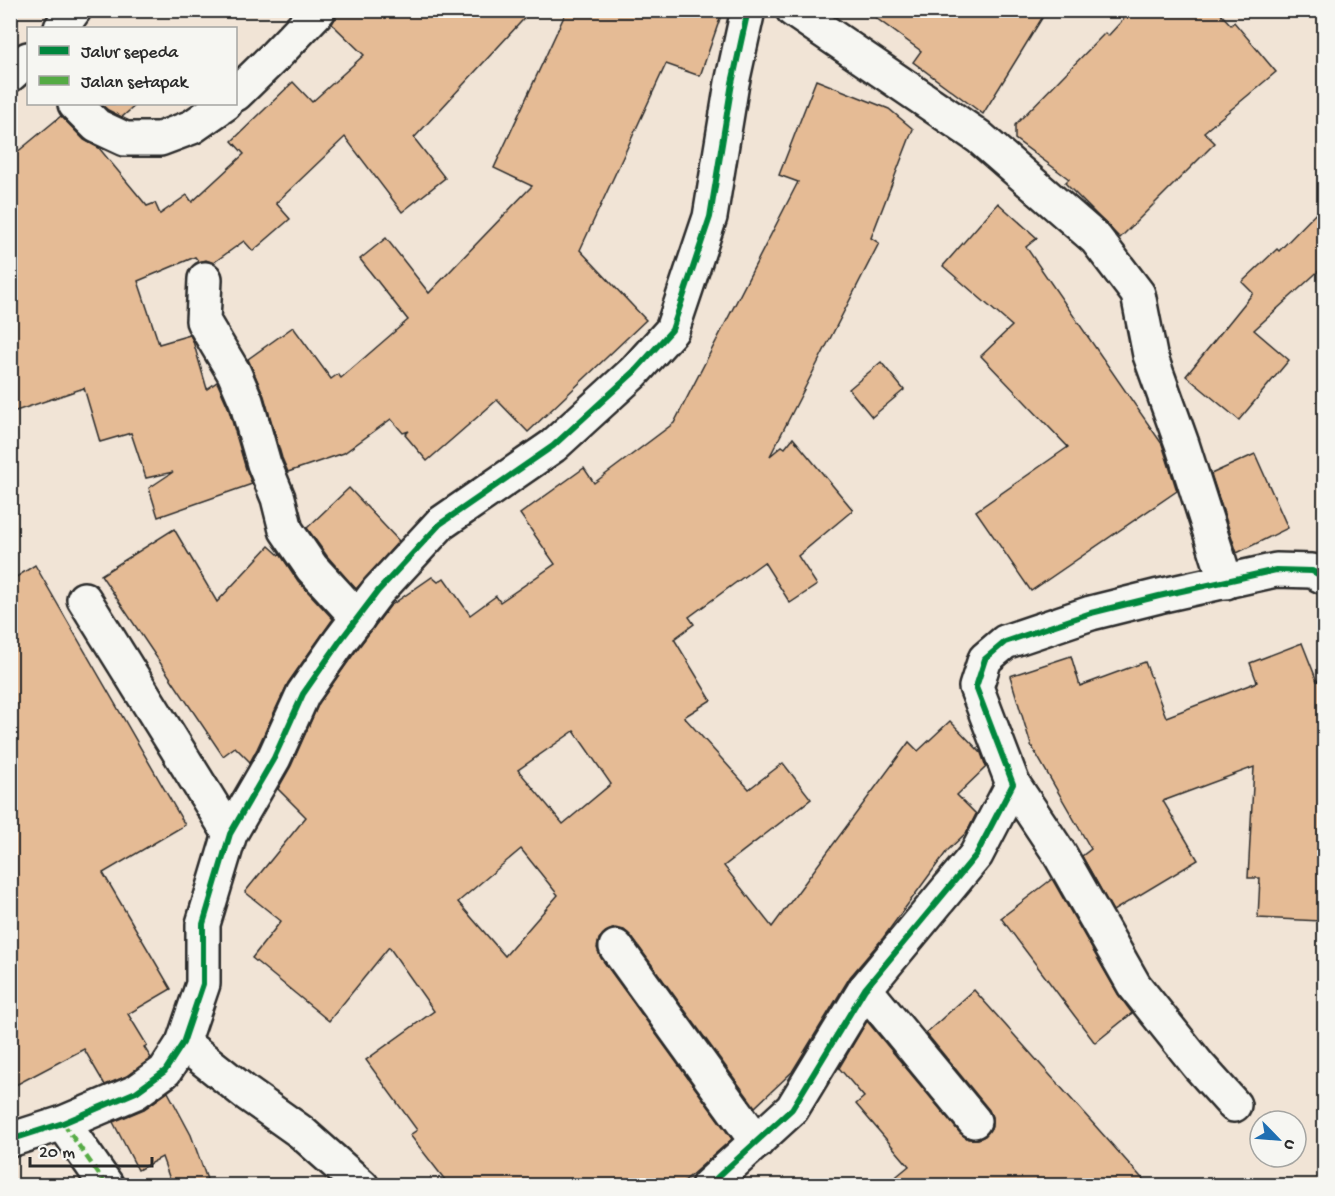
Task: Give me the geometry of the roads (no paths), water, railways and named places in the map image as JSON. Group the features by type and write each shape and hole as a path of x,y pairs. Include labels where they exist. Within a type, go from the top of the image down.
{"street":[{"path":"237,93 319,10"},
{"path":"10,1140 63,1123 136,1092 165,1071 183,1043 203,984 203,924 230,834 274,758 303,694 378,591 440,524 553,446 634,372 672,330 710,217 732,83 748,10"},
{"path":"793,10 979,137 1096,239 1138,294 1150,355 1182,444 1226,582"},
{"path":"10,75 27,59"},
{"path":"76,105 97,126 125,139 160,139 192,127 224,105"},
{"path":"205,279 202,321 234,373 246,401 264,464 278,498 286,530 312,568 358,618"},
{"path":"1234,1105 1198,1065 1134,984 1059,853 1012,784 976,687 985,659 1005,642 1091,613 1276,570 1312,570 1324,577"},
{"path":"84,599 230,834"},
{"path":"708,1185 792,1109 865,989 976,855 1012,784"},
{"path":"616,948 757,1142"},
{"path":"865,989 974,1121"},
{"path":"183,1043 246,1094 301,1132 362,1185"},
{"path":"63,1123 107,1185"}]}
